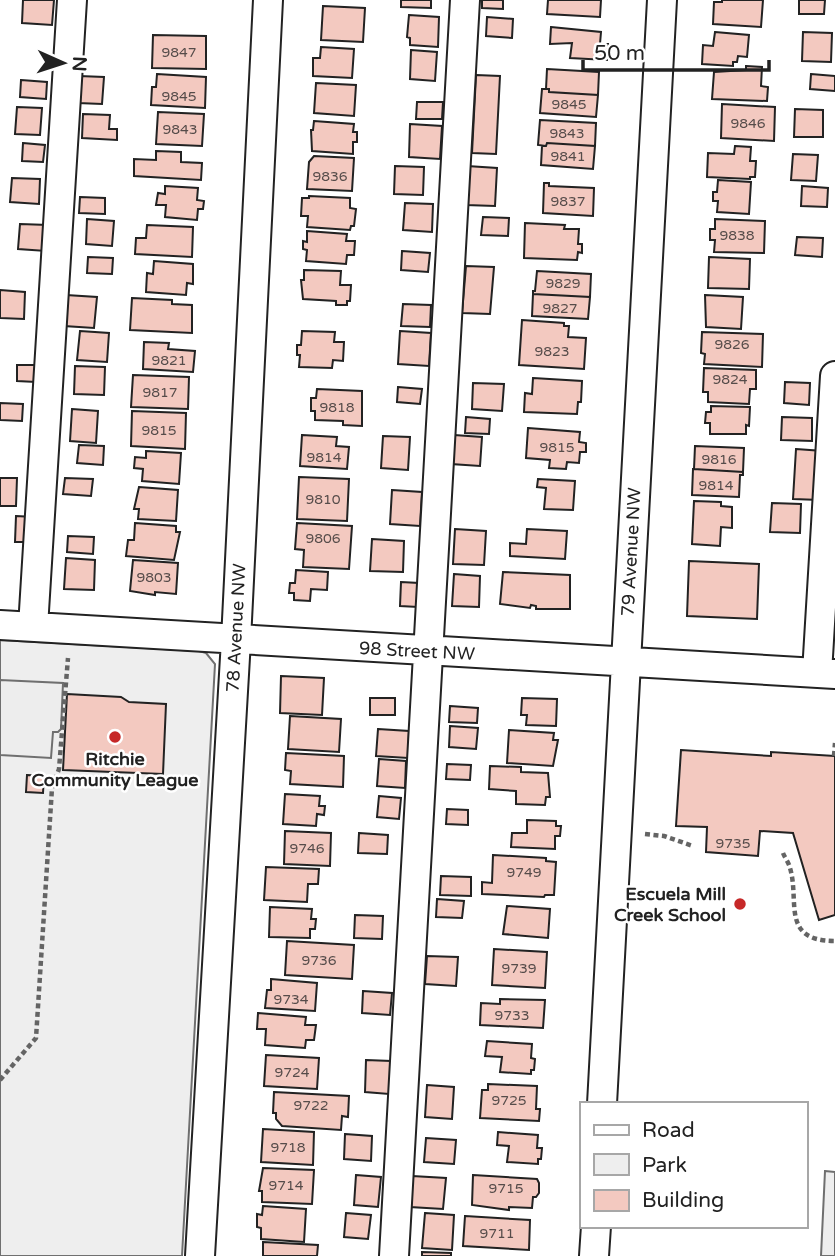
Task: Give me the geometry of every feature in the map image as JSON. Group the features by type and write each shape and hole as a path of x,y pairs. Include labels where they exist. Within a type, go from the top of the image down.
{"street":[{"path":"33,627 72,0"},
{"name":"78 Avenue NW","path":"200,1256 236,640 268,0"},
{"path":"394,1256 465,0"},
{"name":"79 Avenue NW","path":"602,1102 662,0"},
{"path":"826,674 835,376"},
{"name":"98 Street NW","path":"0,625 826,674"},
{"path":"594,1256 596,1228"}],"path":[{"path":"0,1080 36,1038 52,788 59,769 68,658"},
{"path":"834,756 835,743"},
{"path":"645,834 664,836 692,846"},
{"path":"783,853 790,868 793,913 802,929 811,937 835,941"}],"green space":[{"path":"0,640 199,651 206,653 215,664 182,1256 0,1256"},
{"path":"825,1171 835,1172 835,1256 821,1256"}],"shaded area":[{"path":"0,680 63,683 61,729 53,732 51,758 0,755"}],"building":[{"path":"23,0 54,0 52,25 22,23"},
{"path":"401,0 431,0 431,8 401,7"},
{"path":"482,0 503,0 503,9 482,8"},
{"path":"548,0 601,0 600,17 547,14"},
{"path":"763,0 761,27 713,24 714,2"},
{"path":"799,0 825,0 824,14 799,14"},
{"path":"323,6 365,8 363,42 321,40"},
{"path":"409,15 439,17 438,47 410,45 410,38 407,37"},
{"path":"487,17 513,19 512,38 486,36"},
{"path":"551,27 601,32 600,44 608,44 607,60 570,58 572,43 550,44"},
{"path":"715,32 749,35 747,57 738,56 733,66 702,64 703,45 713,46"},
{"path":"803,32 832,33 831,62 802,61"},
{"path":"153,35 206,36 206,69 152,68"},
{"path":"321,47 354,49 352,78 313,76 313,58 320,58"},
{"path":"411,50 437,52 435,81 410,79"},
{"path":"746,66 762,67 761,86 768,87 767,101 712,99 714,72 746,70"},
{"path":"547,69 599,72 598,95 549,92 549,89 546,89"},
{"path":"157,74 206,77 205,108 151,105 152,87 156,87"},
{"path":"811,74 835,76 835,91 810,89"},
{"path":"476,75 500,76 496,154 472,153"},
{"path":"79,76 104,77 102,104 78,103"},
{"path":"21,80 47,82 46,99 20,97"},
{"path":"316,83 356,85 354,116 314,113"},
{"path":"542,89 549,89 549,92 598,95 596,117 540,113"},
{"path":"417,102 443,102 442,119 416,119"},
{"path":"722,104 775,107 774,141 721,138"},
{"path":"17,107 42,108 40,135 15,134"},
{"path":"795,109 823,110 823,137 794,137"},
{"path":"158,112 204,114 202,146 156,144"},
{"path":"83,114 110,115 109,129 117,129 117,140 82,138"},
{"path":"540,120 596,123 595,146 547,143 546,146 538,145"},
{"path":"314,121 354,124 353,132 357,132 357,142 353,142 353,154 312,151 311,130"},
{"path":"410,124 442,126 440,159 409,157"},
{"path":"23,143 45,145 43,162 22,161"},
{"path":"547,143 595,146 593,169 541,165 542,146"},
{"path":"735,146 751,147 750,161 756,161 755,177 707,177 708,153 734,154"},
{"path":"156,151 181,152 181,162 202,163 201,180 134,176 134,159 156,160"},
{"path":"793,154 818,155 816,181 791,180"},
{"path":"314,156 354,158 352,191 307,189 309,162"},
{"path":"395,166 424,167 423,195 394,194"},
{"path":"467,166 497,168 495,206 466,205"},
{"path":"12,178 40,179 39,204 10,202"},
{"path":"718,180 751,182 749,214 717,212 718,201 713,201 713,192 717,192"},
{"path":"544,183 549,183 549,186 594,188 593,216 543,213"},
{"path":"165,186 198,188 197,200 204,201 203,209 198,209 197,220 165,217 166,205 156,205 158,193 165,194"},
{"path":"802,186 828,188 827,207 801,206"},
{"path":"80,197 105,198 105,214 79,213"},
{"path":"302,198 350,198 350,208 356,209 354,226 351,226 350,230 307,227 308,216 301,216"},
{"path":"405,203 433,204 432,232 403,230"},
{"path":"483,217 509,218 508,236 481,235"},
{"path":"87,219 114,221 112,246 86,244"},
{"path":"715,219 765,221 764,253 714,252 715,240 710,240 710,229 715,229"},
{"path":"525,223 565,225 564,229 579,229 578,244 582,244 582,253 578,252 577,260 524,258"},
{"path":"20,224 48,225 46,251 18,249"},
{"path":"147,225 193,227 192,257 135,254 136,238 146,238"},
{"path":"307,231 347,234 346,241 355,241 354,255 347,255 346,264 306,261 307,250 303,249 303,241 307,242"},
{"path":"797,237 823,238 822,257 795,255"},
{"path":"402,251 430,253 428,272 401,270"},
{"path":"88,257 113,258 112,274 87,273"},
{"path":"709,257 750,259 749,289 708,288"},
{"path":"154,261 193,264 193,284 187,283 186,295 146,292 147,273 153,274"},
{"path":"466,266 494,267 490,314 462,313"},
{"path":"304,270 341,271 340,285 351,285 350,301 347,301 347,305 336,305 336,301 303,299 301,280 304,280"},
{"path":"537,271 591,274 590,297 533,294"},
{"path":"0,290 25,292 24,319 0,318"},
{"path":"533,294 590,297 588,319 532,316"},
{"path":"66,295 97,297 94,328 64,326"},
{"path":"705,295 743,297 741,329 706,327"},
{"path":"132,298 172,300 172,304 192,305 192,333 130,330"},
{"path":"403,304 431,305 430,327 401,326"},
{"path":"522,320 564,323 564,326 569,326 568,337 586,338 584,369 519,365"},
{"path":"80,331 109,333 107,362 77,360"},
{"path":"302,331 335,332 334,342 344,342 343,361 333,360 332,368 299,367 297,345 301,345"},
{"path":"400,331 431,333 429,366 398,364"},
{"path":"702,332 763,334 762,367 704,364 705,354 701,353"},
{"path":"144,342 169,343 168,349 195,351 193,372 143,369"},
{"path":"17,365 37,365 36,382 17,381"},
{"path":"75,366 105,367 104,395 74,394"},
{"path":"704,368 756,370 756,389 750,389 749,404 708,402 708,392 703,392"},
{"path":"133,375 189,377 188,409 131,407"},
{"path":"533,378 582,381 581,402 578,402 577,414 524,412 525,393 532,394"},
{"path":"785,382 810,383 809,405 784,403"},
{"path":"473,383 504,384 502,411 472,409"},
{"path":"398,387 422,389 420,404 397,402"},
{"path":"317,389 362,391 362,426 343,425 343,421 315,420 315,411 311,411 311,398 316,398"},
{"path":"0,403 23,404 22,421 0,420"},
{"path":"711,406 750,407 746,434 710,434 710,423 705,423 706,412 711,412"},
{"path":"72,409 98,411 96,443 70,441"},
{"path":"132,411 186,413 185,449 131,446"},
{"path":"466,417 490,419 489,434 465,433"},
{"path":"782,417 812,418 812,441 781,440"},
{"path":"528,428 580,432 579,442 586,443 586,452 580,452 579,463 567,462 566,469 549,468 550,460 526,458"},
{"path":"302,435 337,437 336,446 349,447 347,469 300,466"},
{"path":"454,435 482,437 480,466 451,464"},
{"path":"383,436 410,437 408,470 381,468"},
{"path":"79,445 104,446 103,465 77,463"},
{"path":"695,446 744,448 743,472 694,469"},
{"path":"796,449 823,451 820,500 793,499"},
{"path":"146,451 181,453 179,484 142,481 143,469 134,468 135,457 146,458"},
{"path":"693,469 743,472 743,475 740,475 739,497 692,495"},
{"path":"299,477 349,479 347,521 297,519"},
{"path":"0,478 17,478 16,506 0,506"},
{"path":"65,478 93,479 91,496 63,494"},
{"path":"538,479 575,481 573,510 544,509 546,488 537,487"},
{"path":"139,487 178,490 176,521 138,519 139,509 134,509"},
{"path":"392,490 422,492 420,526 390,524"},
{"path":"694,501 721,502 721,506 732,507 732,528 721,527 720,546 692,544"},
{"path":"772,503 801,504 800,533 770,532"},
{"path":"16,516 34,517 34,542 15,542"},
{"path":"135,523 176,526 176,532 180,532 174,560 126,556 128,540 134,540"},
{"path":"297,523 352,526 349,569 303,567 304,550 295,549"},
{"path":"455,529 486,531 484,565 453,564"},
{"path":"527,529 567,531 565,559 510,556 510,543 526,544"},
{"path":"68,536 94,537 93,554 67,552"},
{"path":"372,539 404,541 403,572 370,571"},
{"path":"66,558 95,560 94,590 64,589"},
{"path":"133,560 178,563 176,594 155,592 155,595 130,591"},
{"path":"689,561 759,564 757,619 687,616"},
{"path":"296,570 328,572 327,590 311,589 310,601 294,600 294,593 289,593 290,583 295,583"},
{"path":"503,572 570,575 570,609 536,609 536,606 531,605 530,608 500,604"},
{"path":"454,574 480,576 479,607 452,606"},
{"path":"401,582 419,583 418,607 400,606"},
{"path":"281,676 324,678 322,715 280,713"},
{"name":"Ritchie Community League","path":"67,694 121,697 129,702 166,704 163,774 63,770"},
{"path":"370,698 395,698 395,715 370,715"},
{"path":"522,698 557,699 556,726 526,725 527,715 521,715"},
{"path":"450,706 478,708 477,723 449,722"},
{"path":"290,716 341,719 339,752 288,749"},
{"path":"450,726 478,728 476,749 449,747"},
{"path":"378,729 409,731 408,758 376,756"},
{"path":"509,730 554,733 553,740 558,740 553,766 507,763"},
{"name":"Escuela Mill Creek School","path":"681,750 771,756 771,752 835,756 835,915 819,920 793,833 760,831 758,856 706,852 707,827 676,826"},
{"path":"286,753 344,756 343,787 290,784 291,771 285,770"},
{"path":"379,759 406,761 405,788 377,786"},
{"path":"447,764 471,765 470,780 446,779"},
{"path":"490,766 521,767 521,772 548,773 550,797 546,797 545,805 516,804 516,791 489,789"},
{"path":"27,775 44,776 43,793 26,792"},
{"path":"285,794 320,796 319,806 325,806 324,815 317,814 316,826 283,824"},
{"path":"379,796 401,798 399,819 377,817"},
{"path":"447,809 468,810 468,825 446,824"},
{"path":"527,820 556,821 556,826 561,826 560,836 555,836 555,849 511,847 512,833 527,833"},
{"path":"285,831 331,833 330,866 284,864"},
{"path":"359,833 388,835 387,854 358,853"},
{"path":"493,855 546,858 546,861 556,862 554,895 544,897 482,894 482,882 492,883"},
{"path":"266,867 319,869 318,884 308,884 307,902 264,900"},
{"path":"441,876 471,877 471,896 440,895"},
{"path":"437,899 464,901 462,918 436,917"},
{"path":"507,906 550,909 548,938 503,934"},
{"path":"270,907 312,909 311,919 316,919 315,929 310,929 310,938 269,937"},
{"path":"355,915 383,916 382,939 354,938"},
{"path":"287,941 354,945 352,979 285,975"},
{"path":"494,949 547,952 545,988 492,985"},
{"path":"427,956 458,957 456,986 425,984"},
{"path":"271,979 317,983 315,1011 265,1008 267,990 271,990"},
{"path":"363,991 392,993 390,1015 362,1013"},
{"path":"500,999 545,1000 543,1028 480,1025 481,1003 500,1004"},
{"path":"258,1013 306,1017 305,1025 316,1025 314,1040 306,1040 305,1048 265,1045 266,1029 257,1029"},
{"path":"487,1041 532,1044 534,1070 531,1070 531,1074 500,1072 502,1057 485,1056"},
{"path":"266,1055 319,1058 317,1089 264,1086"},
{"path":"366,1060 391,1061 389,1094 365,1092"},
{"path":"488,1084 537,1086 536,1109 540,1109 539,1121 480,1118 482,1090 488,1090"},
{"path":"427,1085 454,1087 452,1119 425,1117"},
{"path":"274,1092 349,1096 348,1117 342,1116 341,1130 282,1126 276,1119 276,1113 273,1113"},
{"path":"263,1129 314,1132 313,1165 261,1162"},
{"path":"498,1132 538,1135 537,1148 542,1148 538,1164 507,1162 509,1146 497,1145"},
{"path":"345,1134 372,1136 371,1161 344,1159"},
{"path":"426,1138 456,1140 454,1164 424,1162"},
{"path":"263,1168 314,1170 312,1204 262,1202 262,1191 259,1191"},
{"path":"356,1175 381,1177 378,1207 354,1205"},
{"path":"473,1175 537,1179 539,1193 533,1197 532,1208 509,1207 509,1210 472,1205"},
{"path":"412,1176 446,1178 443,1209 410,1207"},
{"path":"263,1206 306,1209 304,1242 261,1239 257,1214 262,1215"},
{"path":"346,1213 371,1215 368,1239 344,1237"},
{"path":"425,1213 454,1215 452,1250 422,1248"},
{"path":"465,1216 530,1220 529,1250 463,1246"},
{"path":"263,1242 318,1245 317,1256 263,1256"},
{"path":"422,1252 451,1253 451,1256 422,1256"}],"place":[{"name":"Ritchie Community League","path":"115,737"},
{"name":"Escuela Mill Creek School","path":"740,904"}]}
